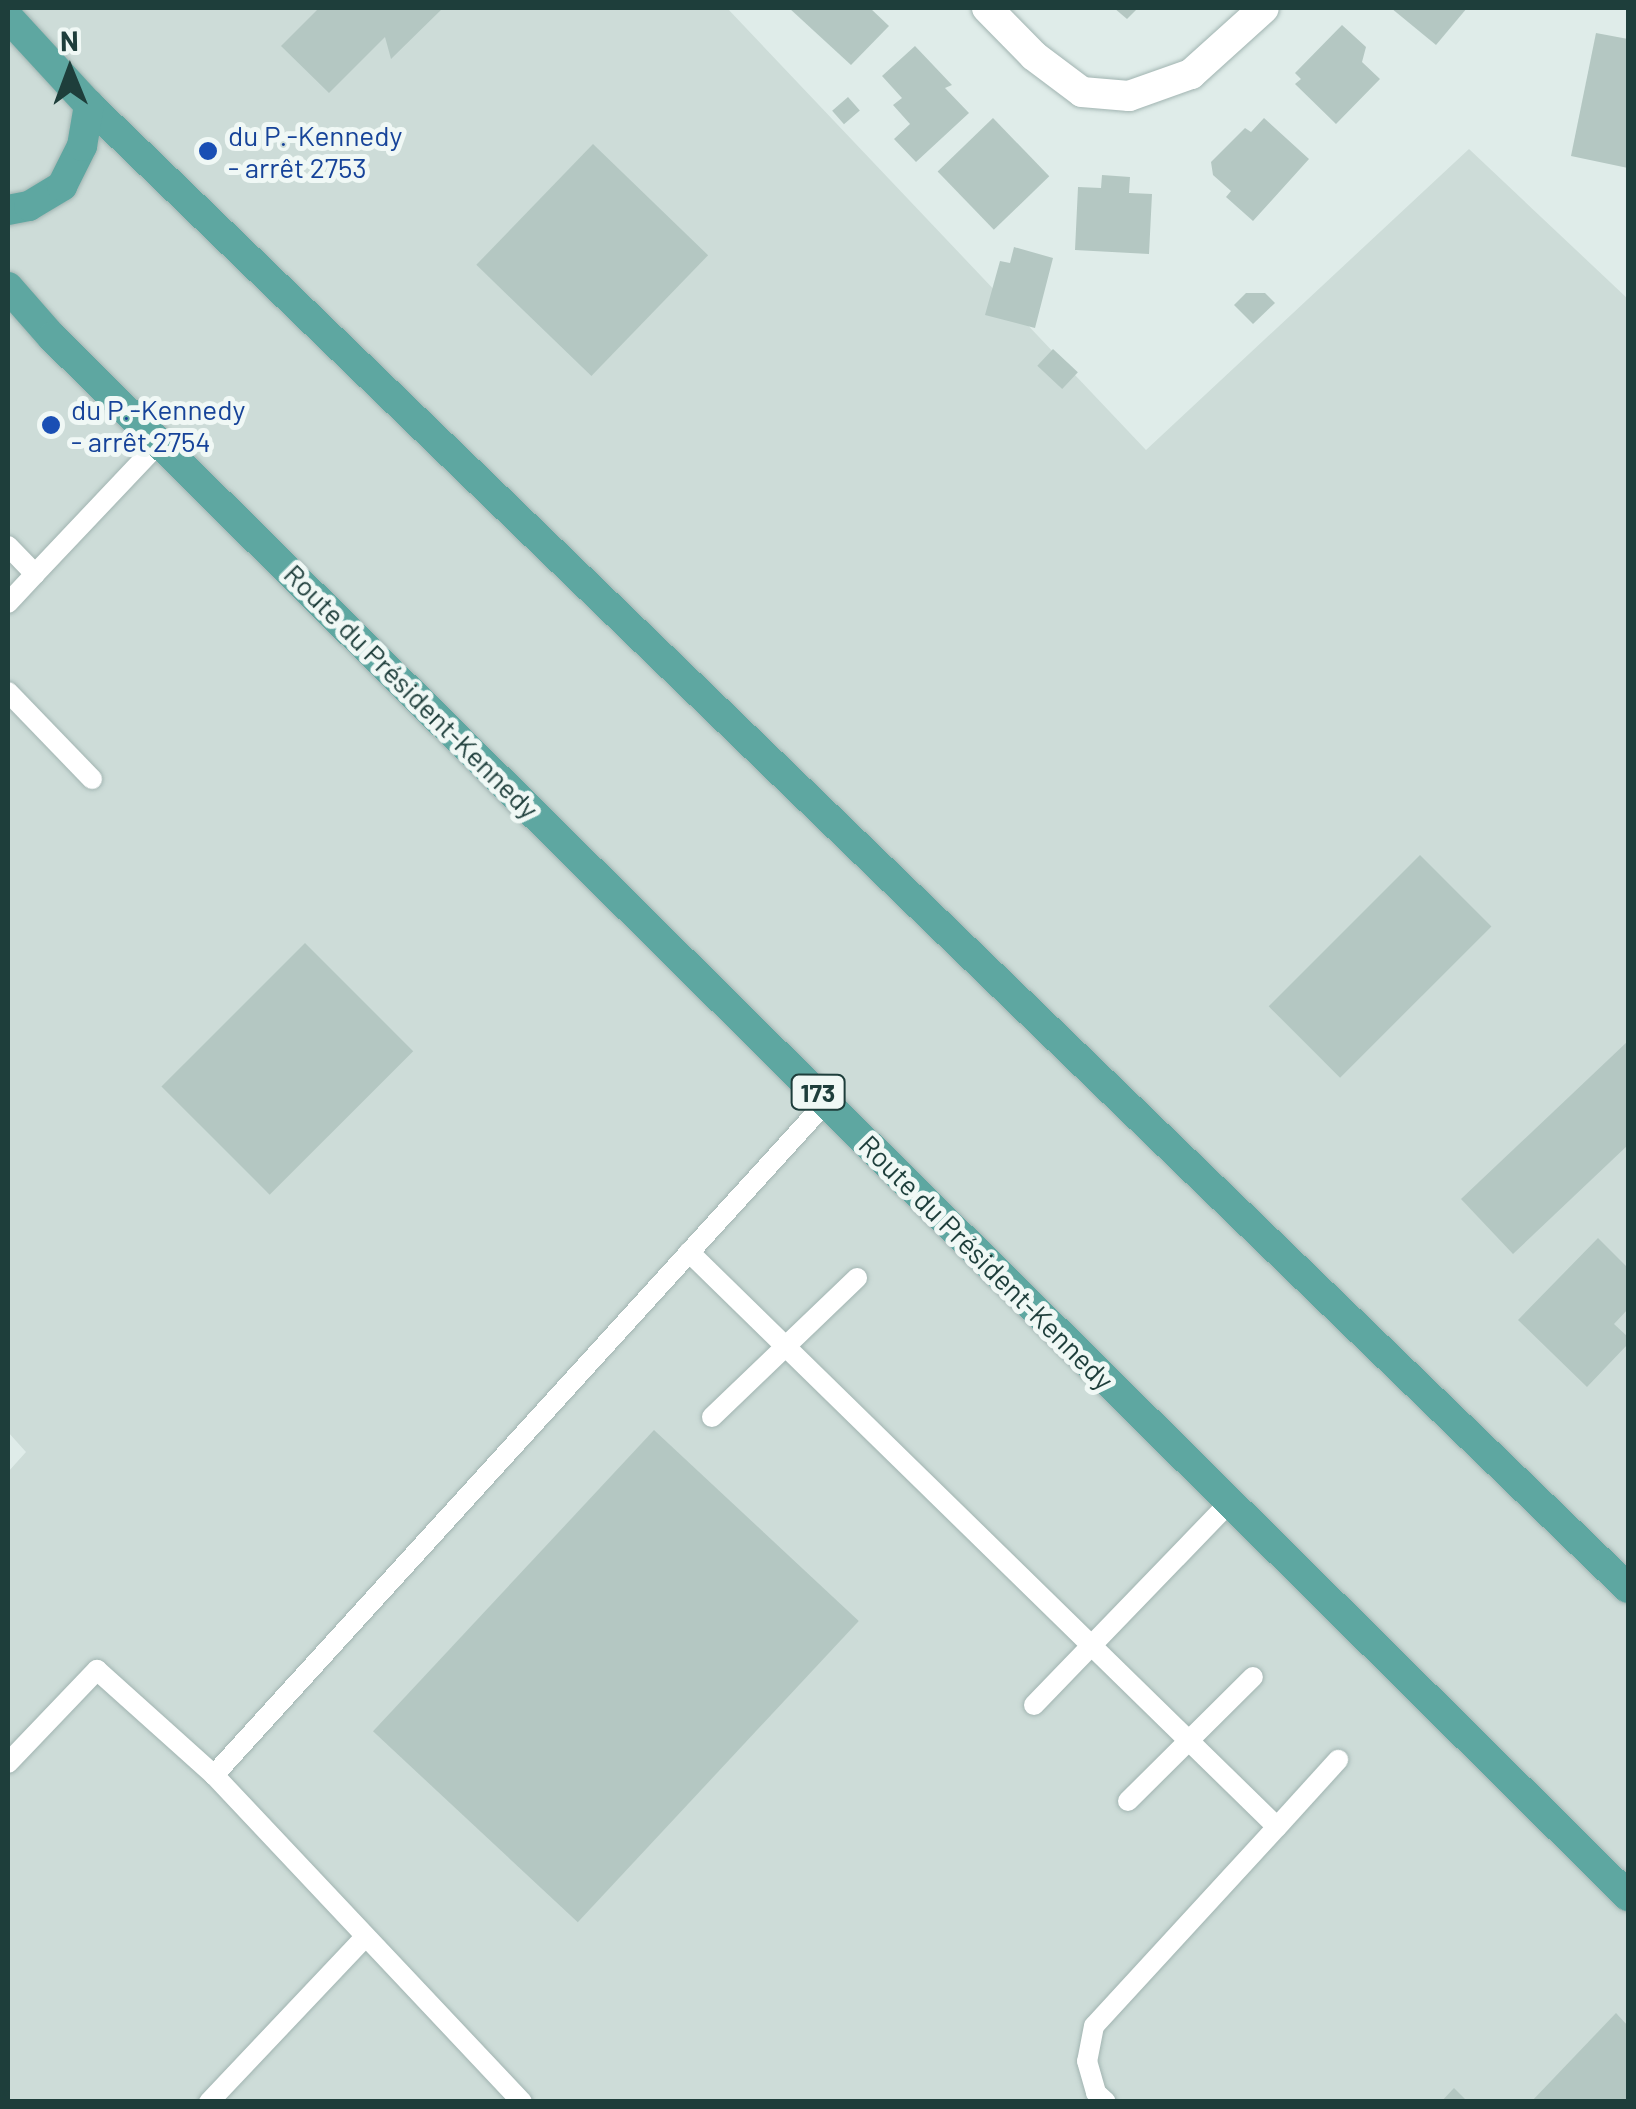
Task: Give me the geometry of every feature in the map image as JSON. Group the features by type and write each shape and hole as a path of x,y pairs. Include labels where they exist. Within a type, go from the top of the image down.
{"main road":[{"path":"8,17 89,105 1628,1588"},
{"path":"8,210 29,206 62,186 82,146 89,105"},
{"name":"Route du Président-Kennedy","path":"8,287 52,337 1628,1896"}],"street":[{"path":"987,8 1034,56 1082,92 1129,96 1191,74 1264,8"}],"lane":[{"path":"8,603 160,442"},
{"path":"8,546 34,574"},
{"path":"8,692 92,780"},
{"path":"214,1775 827,1101"},
{"path":"689,1252 1278,1827"},
{"path":"712,1417 857,1278"},
{"path":"1034,1704 1228,1504"},
{"path":"8,1763 98,1670 214,1775 522,2102"},
{"path":"1128,1801 1253,1677"},
{"path":"1106,2102 1096,2093 1087,2062 1094,2026 1338,1760"},
{"path":"209,2102 364,1938"}],"shaded area":[{"path":"8,8 727,8 1146,450 1469,149 1628,299 1628,2101 8,2101 8,1472 26,1452 8,1432"}],"building":[{"path":"319,8 443,8 391,59 385,37 329,93 281,46"},
{"path":"789,8 870,8 889,26 851,65"},
{"path":"1114,8 1138,8 1127,19"},
{"path":"1391,8 1467,8 1436,45"},
{"path":"1342,25 1366,47 1362,62 1380,79 1336,124 1295,84 1301,79 1295,73"},
{"path":"1596,33 1628,39 1628,168 1571,156"},
{"path":"915,46 952,85 945,88 969,113 916,162 894,139 910,124 893,105 902,98 882,76"},
{"path":"848,97 860,111 844,124 832,111"},
{"path":"993,118 1049,176 994,230 938,171"},
{"path":"1264,118 1309,159 1253,221 1226,197 1231,191 1213,175 1211,162 1245,128 1251,132"},
{"path":"593,144 708,255 591,376 476,265"},
{"path":"1102,175 1130,177 1129,193 1152,194 1149,254 1075,250 1078,187 1101,188"},
{"path":"1014,247 1053,258 1035,328 985,315 1000,261 1010,263"},
{"path":"1246,293 1265,293 1275,303 1253,324 1234,305"},
{"path":"1053,349 1078,372 1062,389 1037,366"},
{"path":"1420,855 1491,926 1340,1078 1269,1006"},
{"path":"305,943 413,1051 270,1195 161,1087"},
{"path":"1628,1041 1628,1145 1513,1254 1461,1199"},
{"path":"1598,1238 1628,1268 1628,1309 1614,1324 1628,1337 1628,1344 1587,1387 1518,1320"},
{"path":"654,1430 859,1621 578,1922 373,1731"},
{"path":"1616,2013 1628,2026 1628,2102 1531,2102"},
{"path":"1454,2088 1468,2102 1441,2102"}],"place":[{"name":"du P.-Kennedy - arrêt 2753","path":"208,151"},
{"name":"du P.-Kennedy - arrêt 2754","path":"51,425"}]}
